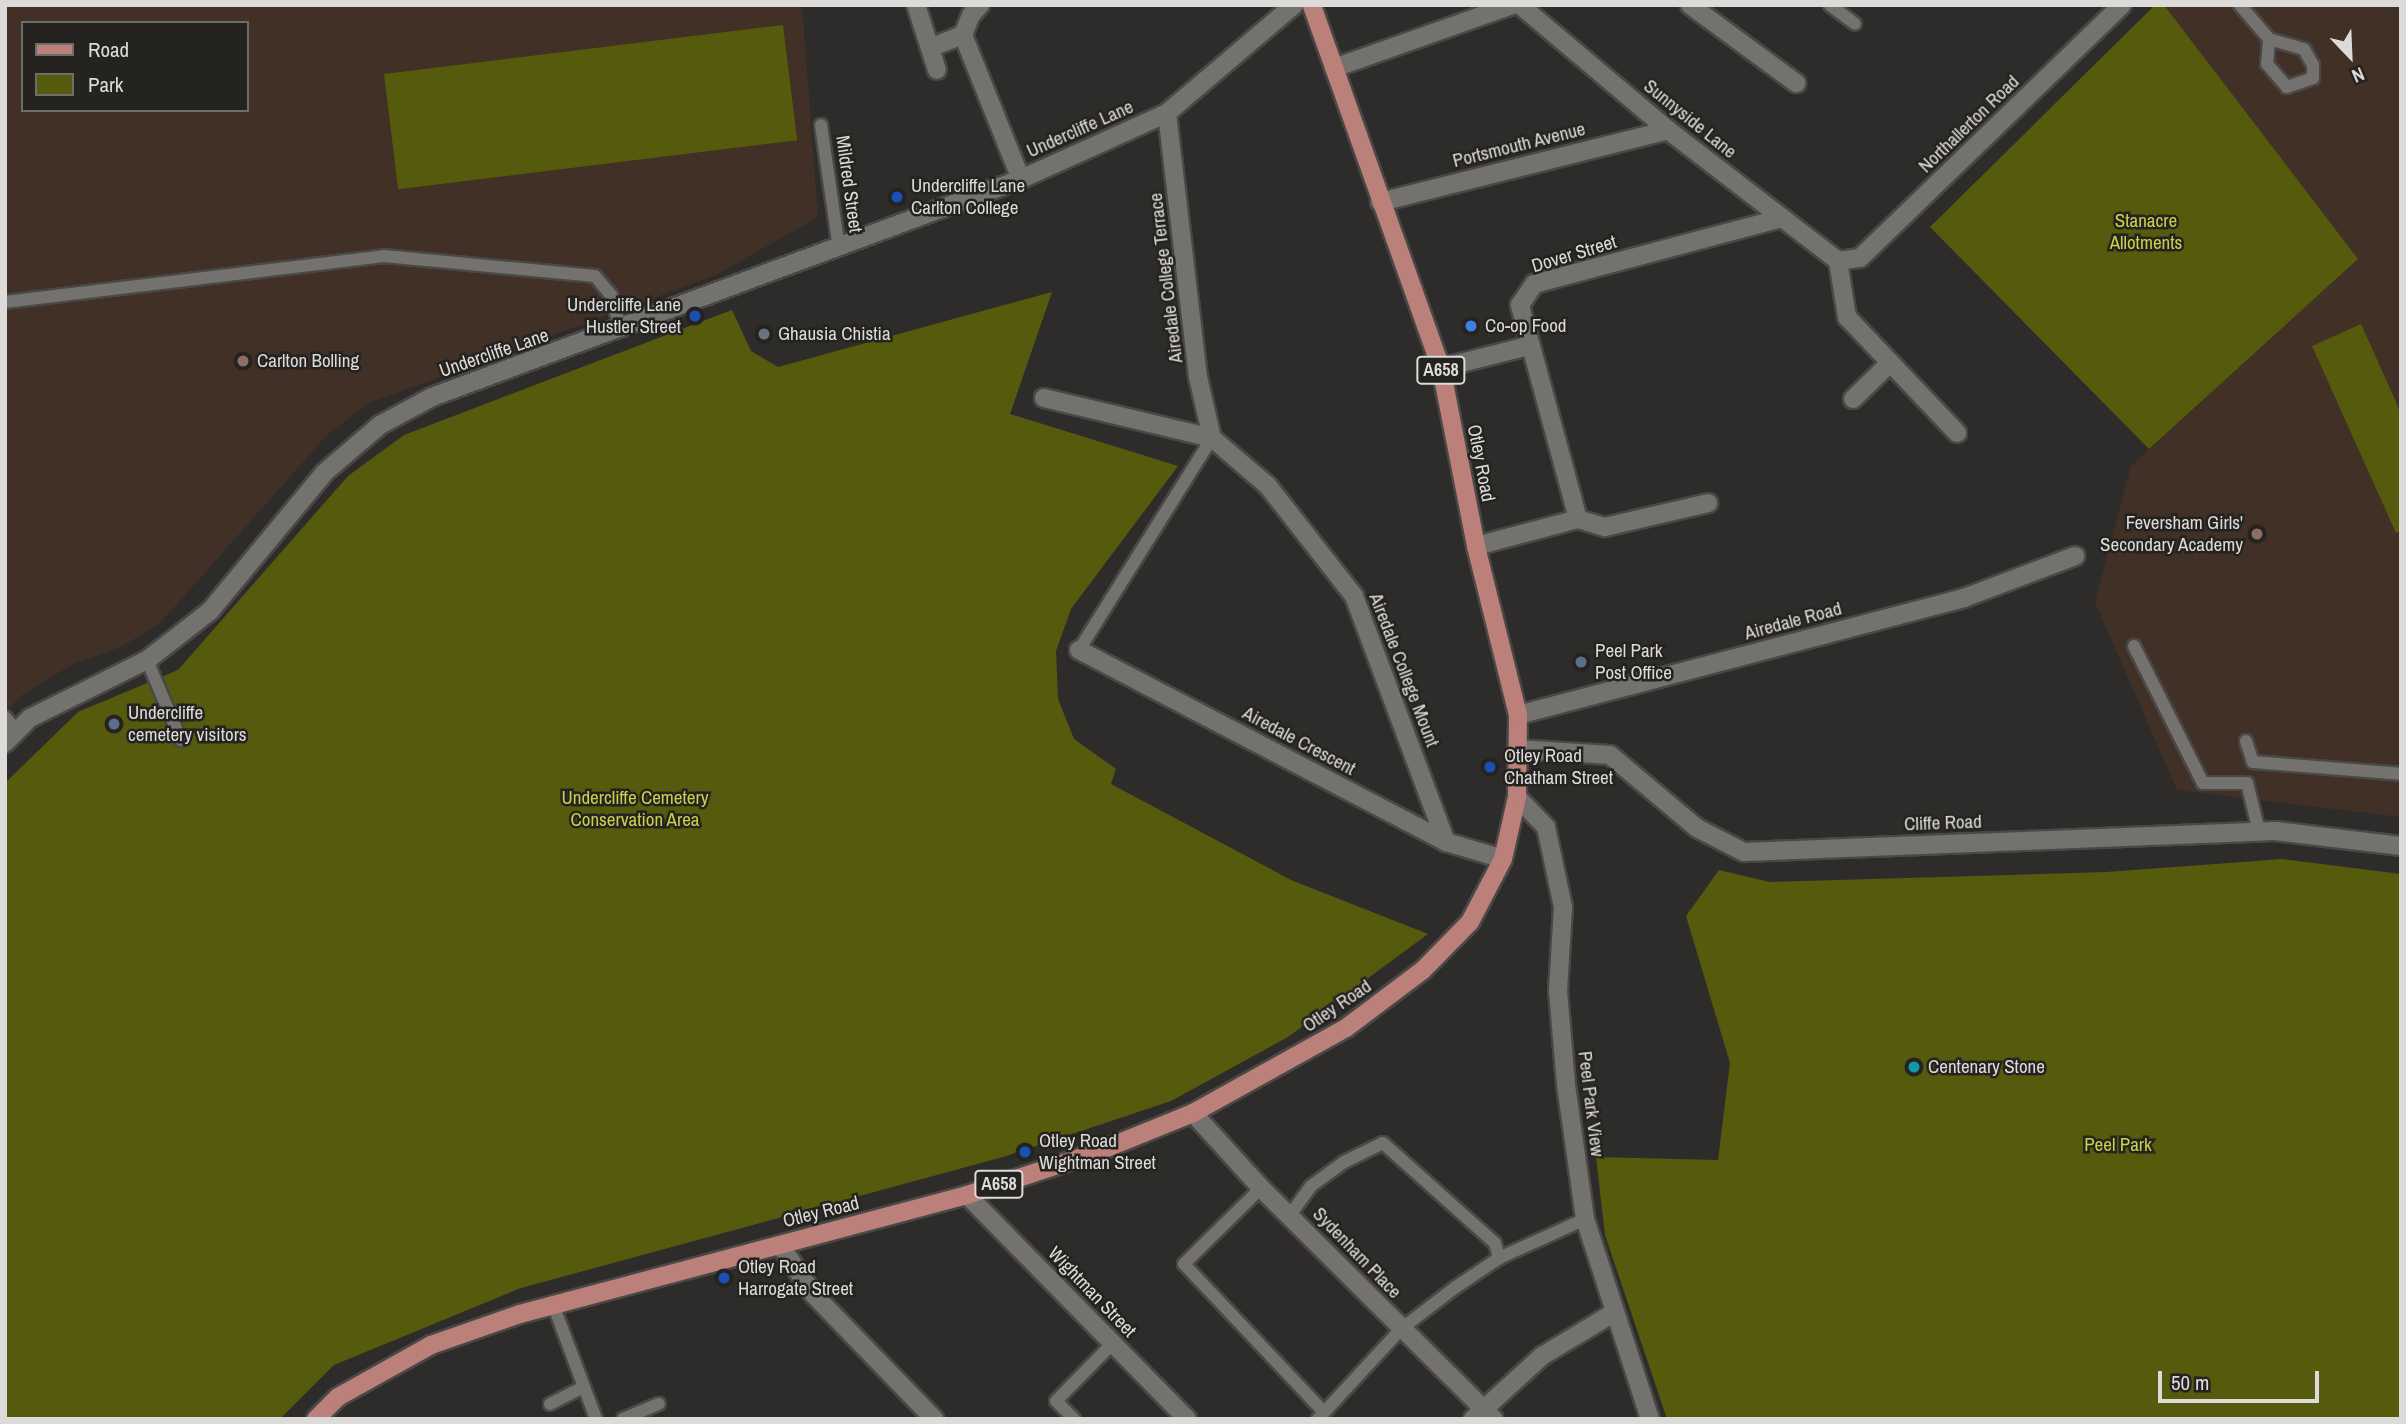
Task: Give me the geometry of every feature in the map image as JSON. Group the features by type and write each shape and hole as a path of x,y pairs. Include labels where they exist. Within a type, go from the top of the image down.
{"main road":[{"name":"Otley Road","path":"316,1419 338,1397 431,1345 554,1307 967,1195 1097,1152 1193,1113 1346,1028 1423,970 1470,922 1503,859 1517,797 1518,715 1476,546 1441,368 1312,5"}],"street":[{"path":"916,5 937,70"},
{"path":"981,5 971,15 964,35 1021,179"},
{"name":"Undercliffe Lane","path":"11,737 30,718 147,660 210,611 324,473 380,425 432,397 621,331 1021,179 1167,113 1294,5"},
{"path":"1334,68 1512,5"},
{"name":"Sunnyside Lane","path":"1520,5 1668,130 1838,261"},
{"path":"1690,5 1796,83"},
{"name":"Northallerton Road","path":"1838,261 1860,258 2122,5"},
{"path":"930,48 964,35"},
{"name":"Airedale College Terrace","path":"1167,113 1198,377 1212,438"},
{"name":"Portsmouth Avenue","path":"1380,202 1668,130"},
{"name":"Dover Street","path":"1578,519 1528,346 1520,305 1534,284 1782,218"},
{"path":"1838,261 1847,317 1958,433"},
{"path":"1441,368 1528,346"},
{"path":"1853,399 1890,363"},
{"path":"1044,398 1212,438"},
{"name":"Airedale College Mount","path":"1212,438 1268,486 1354,596 1446,842"},
{"path":"1476,546 1578,519 1605,527 1708,503"},
{"name":"Airedale Road","path":"1518,715 1964,598 2075,556"},
{"name":"Airedale Crescent","path":"1079,650 1446,842 1503,859"},
{"name":"Cliffe Road","path":"1518,749 1610,755 1697,828 1744,852 2259,831 2401,846"},
{"name":"Peel Park View","path":"1517,797 1546,827 1563,908 1558,991 1566,1085 1585,1219 1650,1419"},
{"name":"Sydenham Place","path":"1193,1113 1261,1188 1484,1415"},
{"name":"Wightman Street","path":"967,1195 1187,1419"},
{"path":"780,1245 814,1295 934,1419"},
{"path":"1484,1415 1542,1356 1615,1312"}],"lane":[{"path":"1829,5 1855,24"},
{"path":"2239,5 2269,39"},
{"name":"Mildred Street","path":"821,125 839,248"},
{"path":"5,302 384,256 595,276 611,295 621,331"},
{"path":"1079,650 1212,438"},
{"path":"2134,646 2203,783 2247,783 2259,831"},
{"path":"147,660 181,740"},
{"path":"5,717 11,737"},
{"path":"2246,741 2253,762 2401,774"},
{"path":"1290,1215 1311,1186 1344,1162 1383,1143 1495,1243 1499,1258"},
{"path":"1261,1188 1184,1264 1321,1415 1401,1329 1499,1258 1585,1219"},
{"path":"554,1307 596,1419"},
{"path":"1074,1419 1056,1401 1112,1344"},
{"path":"550,1404 584,1387"},
{"path":"623,1419 659,1404"}],"shaded area":[{"name":"Carlton Bolling","path":"5,5 802,5 818,217 716,275 369,403 327,435 160,623 123,646 73,664 22,695 5,712"},
{"name":"Feversham Girls' Secondary Academy","path":"2164,5 2401,5 2401,817 2177,790 2095,602 2131,466 2358,259"}],"green space":[{"name":"Stanacre Allotments","path":"2155,5 2164,5 2358,259 2149,449 1930,227"},
{"path":"783,25 797,140 398,189 384,74"},
{"name":"Undercliffe Cemetery Conservation Area","path":"1052,292 1010,414 1178,466 1071,609 1056,651 1058,699 1074,739 1116,769 1111,784 1291,880 1428,934 1288,1037 1171,1101 1003,1157 521,1288 334,1365 280,1419 5,1419 5,783 78,712 178,670 348,476 404,435 732,310 751,351 778,367"},
{"path":"2361,324 2401,413 2401,531 2396,533 2312,346"},
{"name":"Peel Park","path":"2283,859 2401,874 2401,1419 1667,1419 1605,1235 1596,1157 1718,1160 1730,1063 1686,916 1719,870 1770,882 2106,872"}],"place":[{"name":"Undercliffe Lane Carlton College","path":"897,197"},
{"name":"Undercliffe Lane Hustler Street","path":"695,316"},
{"name":"Co-op Food","path":"1471,326"},
{"name":"Ghausia Chistia","path":"764,334"},
{"name":"Carlton Bolling","path":"243,361"},
{"name":"Feversham Girls' Secondary Academy","path":"2257,534"},
{"name":"Peel Park Post Office","path":"1581,662"},
{"name":"Undercliffe cemetery visitors","path":"114,724"},
{"name":"Otley Road Chatham Street","path":"1490,767"},
{"name":"Centenary Stone","path":"1914,1067"},
{"name":"Otley Road Wightman Street","path":"1025,1152"},
{"name":"Otley Road Harrogate Street","path":"724,1278"}]}
